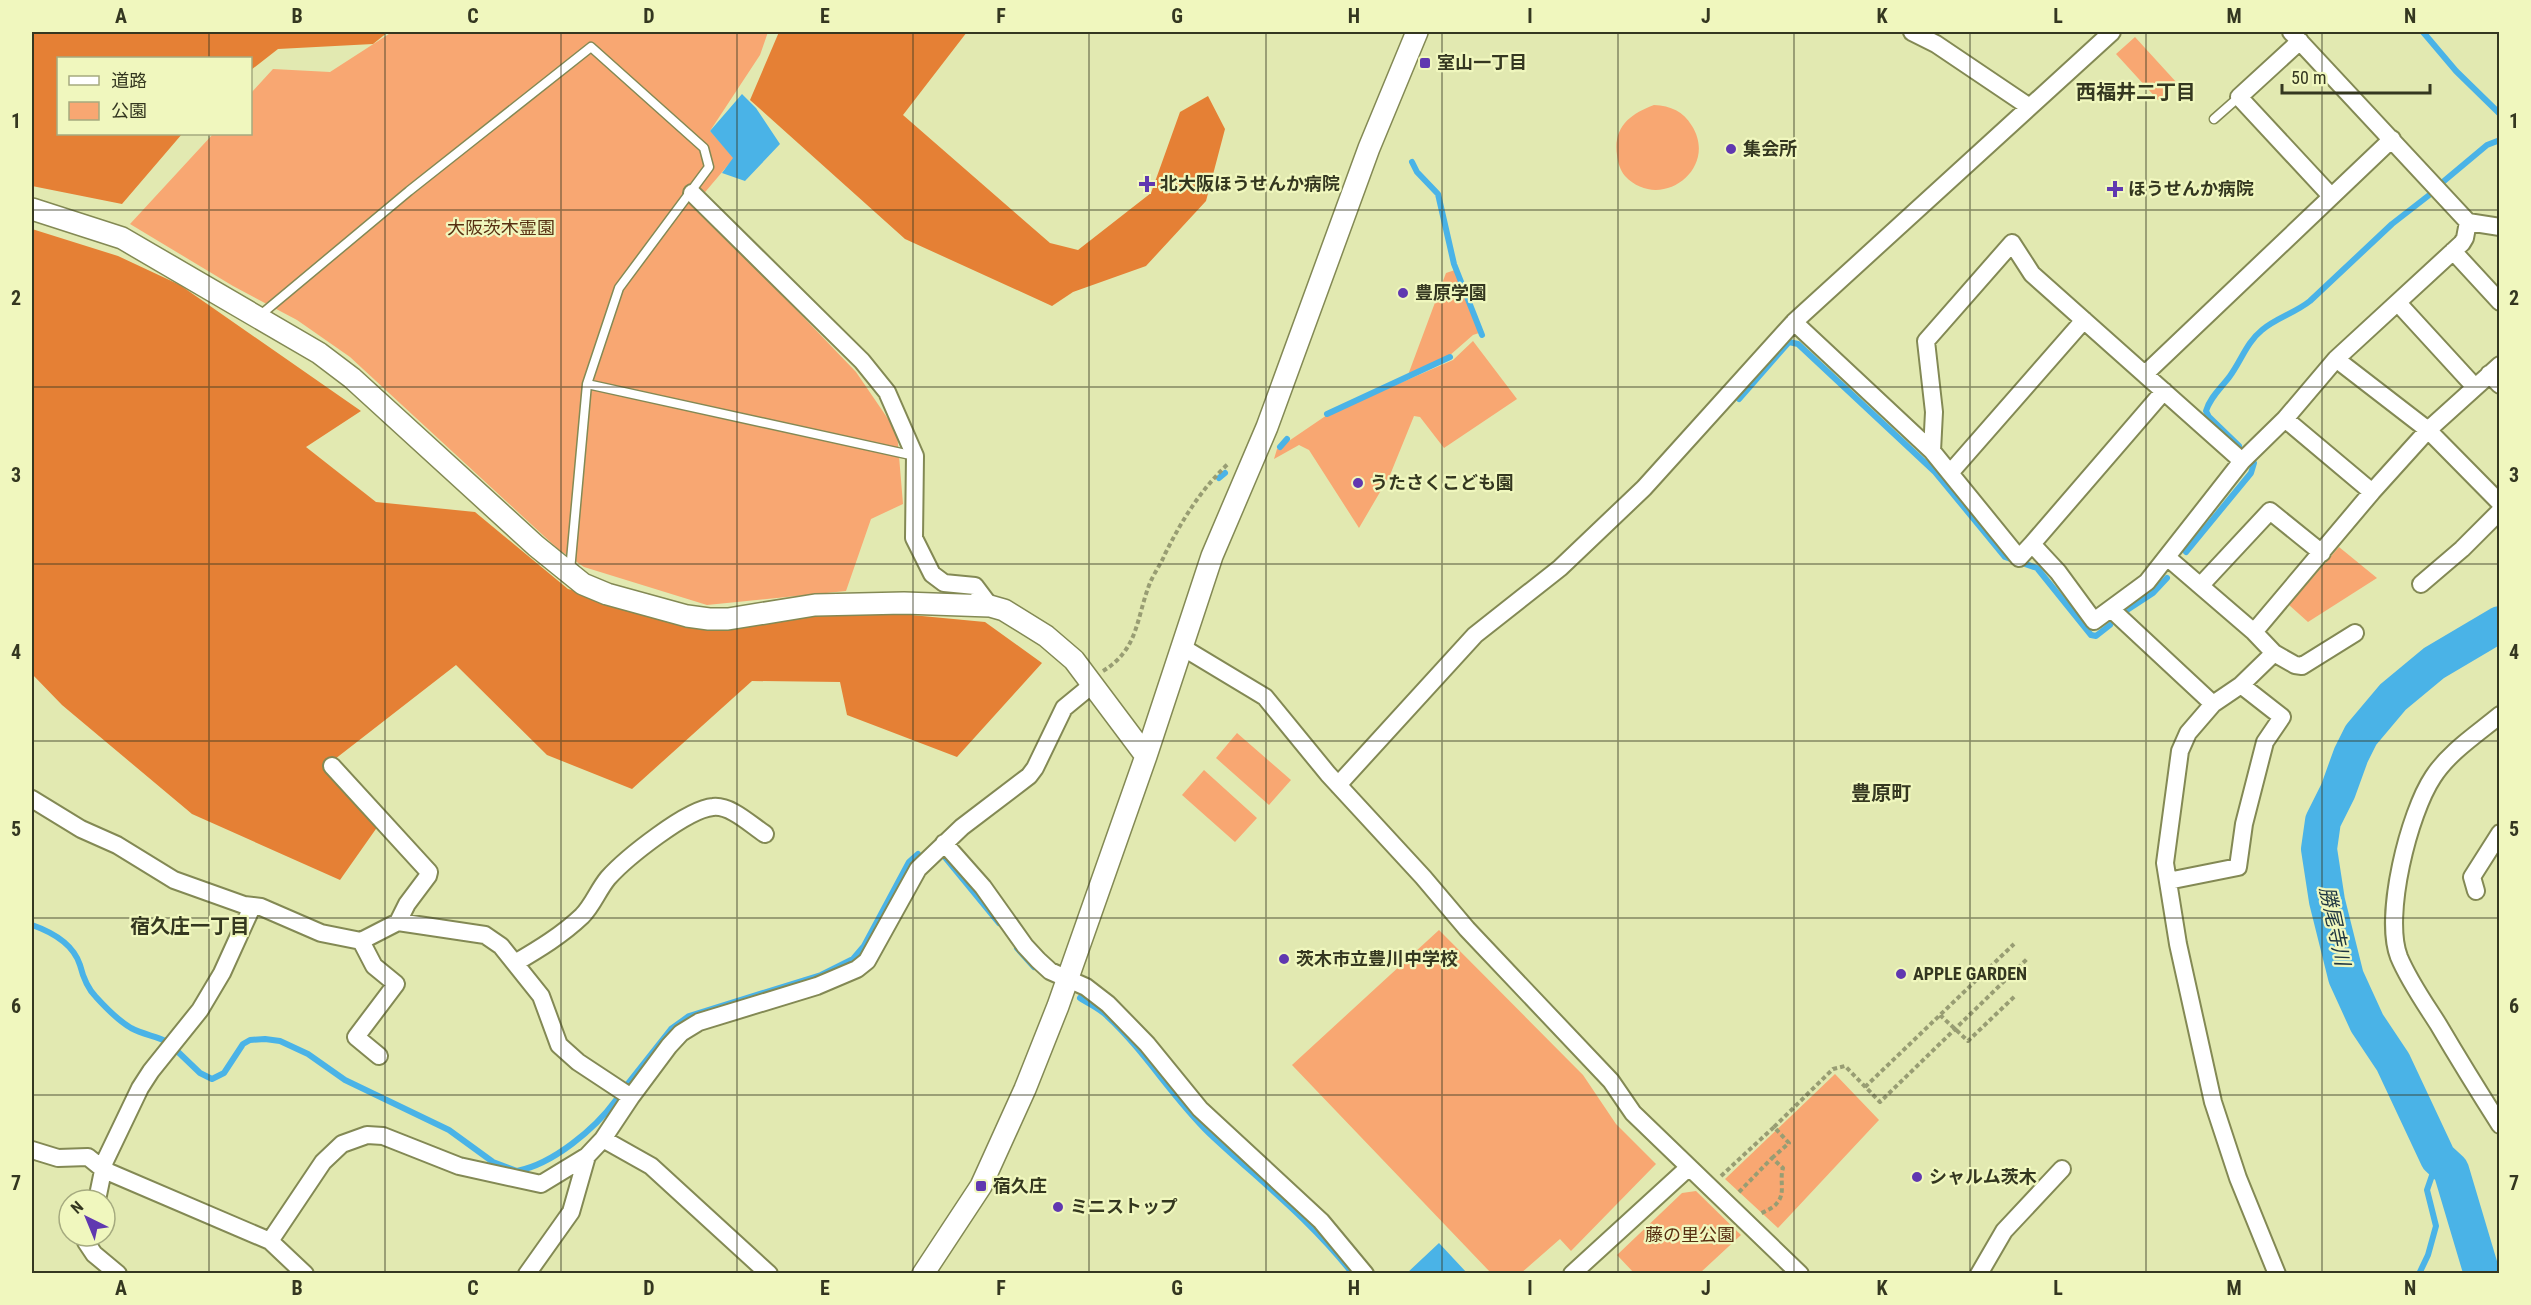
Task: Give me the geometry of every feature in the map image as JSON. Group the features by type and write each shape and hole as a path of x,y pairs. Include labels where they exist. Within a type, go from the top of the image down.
{"street":[{"path":"923,1274 981,1186 1025,1089 1068,979 1146,756 1212,556 1267,427 1370,148 1417,32"},
{"path":"1912,32 1936,44 2028,106"},
{"path":"1338,785 1475,635 1560,568 1644,488 1794,322 2028,106 2112,32"},
{"path":"2331,196 2239,97 2295,36 2468,222 2499,227"},
{"path":"2145,374 2392,139"},
{"path":"692,193 862,361 887,392 915,456 914,538 932,574 944,583 975,586 990,606"},
{"path":"32,209 122,238 319,353 352,378 570,575 607,594 687,616 709,619 728,619 815,605 904,603 990,606 1004,610 1046,636 1074,660 1146,756"},
{"path":"2032,544 2058,572 2094,621 2111,609 2147,582 2242,461 2285,419 2336,359 2465,238 2468,222"},
{"path":"1932,451 1934,412 1926,341 2012,243 2032,274 2242,461"},
{"path":"2453,251 2499,302"},
{"path":"2398,303 2475,387"},
{"path":"1950,473 2084,320"},
{"path":"1794,322 1932,451 2019,558 2164,391"},
{"path":"2336,359 2428,430 2499,503"},
{"path":"2254,632 2372,492 2428,430 2475,387 2496,375"},
{"path":"2285,419 2372,492"},
{"path":"2201,585 2270,511 2322,553"},
{"path":"2421,584 2462,549 2499,511"},
{"path":"2168,558 2254,632 2274,653 2295,665 2302,666 2355,633"},
{"path":"2111,609 2213,704"},
{"path":"1182,647 1265,697 1338,785 1423,877 1467,929 1611,1081 1633,1113 1800,1274"},
{"path":"2274,653 2241,685 2213,704 2188,734 2180,751 2165,863 2178,944 2213,1102 2238,1178 2277,1274"},
{"path":"270,1241 323,1162 342,1144 367,1135 383,1136 459,1166 541,1184 587,1156 603,1139 669,1047 689,1027 712,1017 836,980 867,961 913,876 944,843 1029,776 1064,708 1092,685"},
{"path":"2168,881 2238,867 2244,824 2265,742 2282,717 2241,685"},
{"path":"2499,715 2460,748 2433,776 2417,809 2398,879 2395,921 2398,955 2499,1125"},
{"path":"332,766 429,872 406,904 398,922"},
{"path":"32,800 81,829 117,845 174,879 252,907 261,907 321,933 361,941 398,922 485,935 501,946 541,996 559,1045 578,1062 631,1097"},
{"path":"515,963 562,934 585,913 607,879 635,853 668,829 702,809 716,806 734,813 765,834"},
{"path":"2476,891 2472,877 2497,841"},
{"path":"944,843 983,887 1025,946 1050,971 1086,987 1130,1024 1200,1109 1321,1221 1365,1274"},
{"path":"99,1188 105,1161 146,1078 200,1010 222,974 252,907"},
{"path":"361,941 363,949 374,966 396,984 356,1037 379,1056"},
{"path":"603,1139 651,1166 769,1274"},
{"path":"32,1150 58,1158 88,1157 104,1170 270,1241 305,1274"},
{"path":"527,1274 571,1212 587,1156"},
{"path":"1572,1274 1688,1168"},
{"path":"1979,1274 2004,1231 2062,1169"},
{"path":"90,1248 118,1274"}],"lane":[{"path":"258,317 409,191 591,47 704,148 709,167 692,193 619,288 587,384 570,575"},
{"path":"2214,119 2239,97"},
{"path":"587,384 915,456"}],"path":[{"path":"1092,685 1101,672 1116,663 1131,644 1150,583 1180,524 1211,480 1229,463 1236,462"},
{"path":"1865,1087 2014,944"},
{"path":"1719,1178 1833,1069 1845,1066 1880,1102 2027,959"},
{"path":"1940,1015 1968,1041 2015,996"},
{"path":"1736,1194 1789,1143 1774,1127"},
{"path":"1759,1215 1777,1204 1782,1194 1780,1176 1783,1168 1772,1158"}],"green space":[{"name":"大阪茨木霊園","path":"392,32 768,32 760,55 710,131 734,158 695,204 856,372 897,432 903,504 871,519 846,591 707,605 584,567 558,549 350,357 297,320 233,286 130,224 212,135 252,135 252,92 273,69 330,72"},
{"path":"2135,37 2177,83 2158,100 2116,54"},
{"path":"1654,105 1671,108 1681,113 1688,121 1698,142 1698,157 1692,170 1682,181 1669,188 1654,190 1639,186 1625,176 1619,164 1616,145 1625,123 1631,117"},
{"path":"1455,270 1479,333 1473,335 1449,356 1408,375 1446,273"},
{"path":"1473,341 1517,399 1444,448 1420,417 1414,416 1390,475 1359,528 1309,450 1299,445 1274,459 1277,449 1327,415 1453,360"},
{"path":"2339,547 2377,578 2308,622 2289,605"},
{"path":"1237,733 1291,780 1269,805 1216,758"},
{"path":"1204,770 1257,818 1235,842 1182,795"},
{"path":"1439,930 1583,1075 1616,1124 1656,1164 1571,1251 1560,1239 1521,1273 1491,1273 1292,1065"},
{"path":"1835,1074 1879,1120 1778,1228 1725,1179"},
{"name":"藤の里公園","path":"1696,1191 1741,1235 1700,1273 1634,1273 1617,1255 1682,1193"}],"shaded area":[{"path":"32,32 388,32 373,44 278,49 252,69 252,57 57,57 57,135 181,135 122,204 32,186"},
{"path":"779,32 967,32 903,115 1050,243 1078,250 1151,193 1180,112 1208,96 1225,129 1206,201 1146,266 1073,292 1052,306 905,239 750,100"},
{"path":"32,229 118,256 180,285 361,411 306,447 376,502 475,512 568,589 710,629 859,610 985,622 1042,663 957,757 847,715 840,682 752,681 632,789 547,755 456,665 326,766 378,826 340,880 192,814 62,705 32,674"}],"water":[{"path":"742,94 756,108 780,144 745,181 722,173 733,158 710,131"},
{"path":"1439,1243 1467,1273 1407,1273"}],"waterway":[{"path":"2423,32 2456,71 2500,114"},
{"path":"2444,181 2487,145 2500,140"},
{"path":"1412,162 1417,172 1438,194 1454,264 1482,335"},
{"path":"2239,446 2209,417 2206,411 2252,340 2267,326 2310,301 2392,224 2428,196"},
{"path":"1739,399 1789,342 1798,344 1935,472 2005,557 2037,568 2091,635 2096,636 2110,625"},
{"path":"1327,414 1450,357"},
{"path":"1280,447 1287,439"},
{"path":"2186,552 2251,473 2254,463"},
{"path":"1219,478 1225,473"},
{"path":"2127,610 2153,593 2167,578"},
{"name":"勝尾寺川","path":"2482,1274 2451,1170 2438,1158 2393,1062 2367,1023 2346,977 2327,901 2319,849 2323,821 2361,735 2393,697 2434,663 2500,624"},
{"path":"626,1086 671,1029 689,1016 821,975 853,959 864,946 909,862 918,854"},
{"path":"944,856 999,923"},
{"path":"32,925 61,939 72,950 90,990 117,1018 135,1030 166,1041"},
{"path":"1017,948 1034,967"},
{"path":"1080,998 1104,1013 1121,1030 1209,1133 1301,1217 1353,1274"},
{"path":"175,1049 200,1073 212,1079 224,1073 243,1044 250,1040 280,1041 308,1054 345,1080 449,1130 493,1162 517,1171 545,1161 572,1144 597,1122 616,1100"},
{"path":"2419,1274 2428,1255 2436,1226 2427,1190 2438,1158"}],"place":[{"name":"室山一丁目","path":"1425,63"},
{"name":"集会所","path":"1731,149"},
{"name":"北大阪ほうせんか病院","path":"1147,184"},
{"name":"ほうせんか病院","path":"2115,189"},
{"name":"豊原学園","path":"1403,293"},
{"name":"うたさくこども園","path":"1358,483"},
{"name":"茨木市立豊川中学校","path":"1284,959"},
{"name":"APPLE GARDEN","path":"1901,974"},
{"name":"シャルム茨木","path":"1917,1177"},
{"name":"宿久庄","path":"981,1186"},
{"name":"ミニストップ","path":"1058,1207"}],"district":[{"name":"西福井二丁目","path":"2136,92"},
{"name":"豊原町","path":"1881,793"},
{"name":"宿久庄一丁目","path":"190,926"}]}
